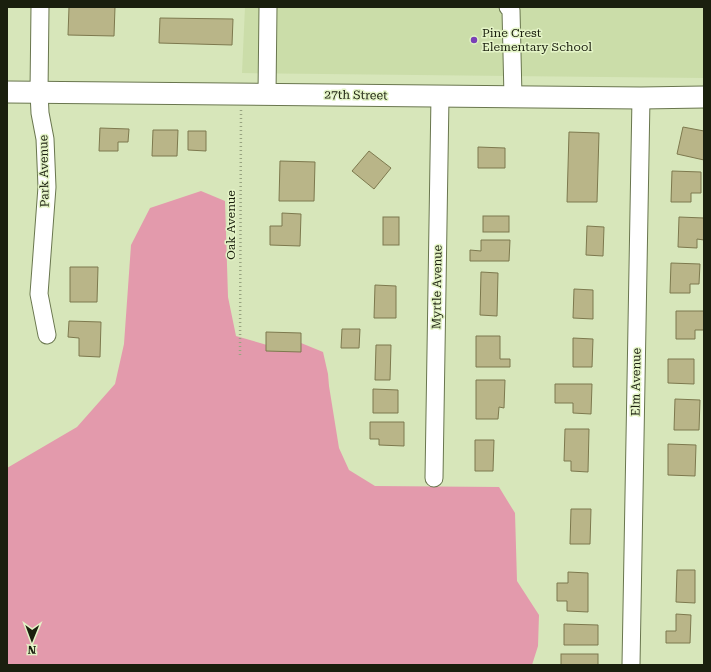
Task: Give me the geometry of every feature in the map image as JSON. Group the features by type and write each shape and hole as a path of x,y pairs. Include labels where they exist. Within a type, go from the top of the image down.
{"main road":[{"name":"27th Street","path":"7,92 641,98 704,97"}],"street":[{"name":"Park Avenue","path":"40,7 39,92 40,113 45,139 46,187 39,294 47,335"},
{"path":"267,94 268,7"},
{"path":"508,7 511,10 513,97"},
{"name":"Myrtle Avenue","path":"434,478 440,96"},
{"name":"Elm Avenue","path":"631,665 641,98"}],"path":[{"name":"Oak Avenue","path":"240,355 241,94"}],"shaded area":[{"name":"Pine Crest Elementary School","path":"245,7 704,7 704,78 242,73"},
{"path":"201,191 225,201 228,297 236,336 267,345 301,343 323,352 328,374 339,448 349,470 375,486 499,487 515,513 517,581 539,615 538,646 532,665 7,665 7,468 77,427 115,384 124,344 131,245 150,208"}],"building":[{"path":"69,7 115,7 114,36 68,35"},
{"path":"160,18 233,19 232,45 159,43"},
{"path":"683,127 704,131 704,160 677,154"},
{"path":"100,128 129,129 128,142 118,142 118,151 99,151"},
{"path":"153,130 178,130 177,156 152,156"},
{"path":"188,131 206,131 206,151 188,150"},
{"path":"569,132 599,133 597,202 567,202"},
{"path":"478,147 505,148 505,168 478,168"},
{"path":"369,151 391,168 374,189 352,171"},
{"path":"280,161 315,162 314,201 279,201"},
{"path":"672,171 701,172 701,193 691,193 691,202 671,202"},
{"path":"282,213 301,214 300,246 270,245 270,226 282,226"},
{"path":"483,216 509,216 509,232 483,232"},
{"path":"383,217 399,217 399,245 383,245"},
{"path":"679,217 704,218 704,240 697,239 697,248 678,247"},
{"path":"587,226 604,227 603,256 586,255"},
{"path":"481,240 510,240 509,261 470,261 470,250 481,251"},
{"path":"671,263 700,264 699,284 690,284 690,293 670,293"},
{"path":"70,267 98,267 97,302 70,302"},
{"path":"481,272 498,273 497,316 480,315"},
{"path":"375,285 396,286 396,318 374,318"},
{"path":"574,289 593,290 593,319 573,318"},
{"path":"676,311 704,311 704,330 695,330 695,339 676,339"},
{"path":"69,321 101,322 100,357 79,356 79,338 68,337"},
{"path":"342,329 360,329 359,348 341,348"},
{"path":"266,332 301,333 301,352 266,351"},
{"path":"476,336 500,336 500,359 510,359 510,367 476,367"},
{"path":"573,338 593,339 592,367 573,367"},
{"path":"376,345 391,345 390,380 375,380"},
{"path":"668,359 694,359 694,384 668,383"},
{"path":"476,380 505,380 504,408 499,407 498,419 476,419"},
{"path":"555,384 592,384 591,414 573,413 573,403 555,403"},
{"path":"373,389 398,390 398,413 373,413"},
{"path":"675,399 700,400 699,430 674,430"},
{"path":"370,422 404,422 404,446 379,445 379,439 370,439"},
{"path":"565,429 589,429 588,472 571,471 571,461 564,461"},
{"path":"475,440 494,440 493,471 475,471"},
{"path":"668,444 696,445 695,476 668,475"},
{"path":"571,509 591,509 590,544 570,544"},
{"path":"677,570 695,570 695,603 676,602"},
{"path":"568,572 588,573 588,612 567,611 567,601 557,601 557,583 568,583"},
{"path":"676,614 691,615 690,643 666,643 666,631 676,631"},
{"path":"564,624 598,625 598,645 564,645"},
{"path":"561,654 598,654 598,665 561,665"}],"place":[{"name":"Pine Crest Elementary School","path":"474,40"}]}
